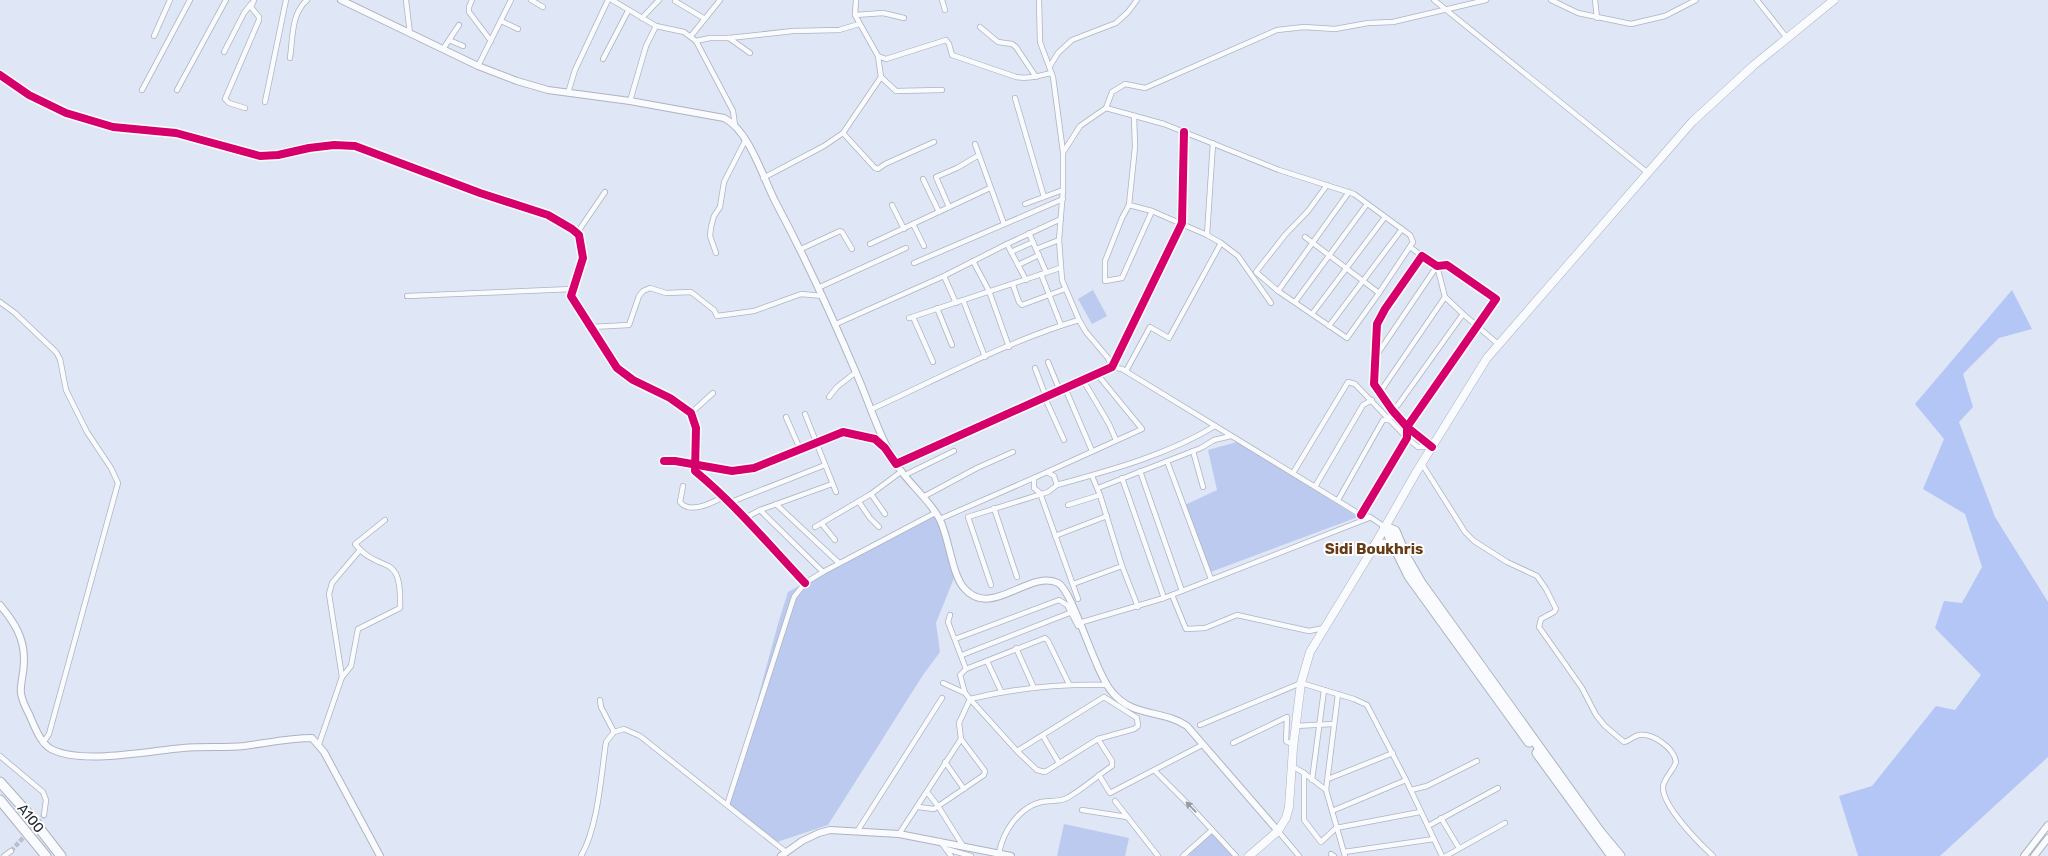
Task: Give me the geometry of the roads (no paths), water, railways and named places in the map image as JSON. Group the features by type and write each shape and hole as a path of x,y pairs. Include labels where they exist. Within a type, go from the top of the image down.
{"highway":[{"path":"1385,527 1405,569 1417,588 1612,856"},
{"path":"1385,527 1395,531 1406,557 1421,583 1600,832 1620,856"},
{"path":"1375,545 1386,544 1394,547"},
{"name":"A100","path":"0,782 26,811 60,856"},
{"name":"A100","path":"0,800 46,856"}],"main road":[{"path":"341,0 351,2 410,34 478,66 548,90 630,101 724,118 735,125 746,139 763,178 820,287 896,464 940,519 956,573 964,588 977,597 996,598 1034,582 1049,580 1061,585 1068,595 1073,611 1111,691 1126,705 1138,710 1177,719 1187,726 1278,831"},
{"path":"1249,856 1278,831 1286,818 1289,807 1293,745 1301,683 1310,652 1432,447 1498,344 1692,122 1720,95 1834,0"},
{"path":"0,605 19,631 24,659 20,694 43,743 50,749 63,753 97,757 195,747 244,746 312,738 324,752 380,856"},
{"path":"2024,856 2048,825"},
{"path":"783,854 818,832 858,830 899,834 1011,856"},
{"path":"2034,856 2048,838"}],"street":[{"path":"154,36 170,0"},
{"path":"142,90 190,0"},
{"path":"177,90 226,0"},
{"path":"266,102 286,0"},
{"path":"290,58 295,15 299,6 307,0"},
{"path":"406,0 410,34"},
{"path":"472,0 469,12 491,41"},
{"path":"478,66 512,0"},
{"path":"531,0 543,7"},
{"path":"568,93 575,70 608,0"},
{"path":"612,0 656,26 691,36 696,41 733,111 735,125"},
{"path":"642,18 659,0"},
{"path":"691,36 720,0"},
{"path":"763,178 824,146 843,133 880,77 878,56 855,15 856,0"},
{"path":"942,0 945,10"},
{"path":"1039,0 1040,42 1050,66 1063,152 1063,199 1059,240 1060,268 1065,289 1078,320 1108,358 1112,367"},
{"path":"1050,66 1058,53 1072,40 1116,24 1137,0"},
{"path":"1434,0 1648,173"},
{"path":"1063,152 1080,126 1106,108 1112,92 1125,84 1145,88 1277,30 1304,27 1335,29 1368,23 1393,22 1486,0"},
{"path":"1551,0 1564,3 1578,13 1631,24 1665,16 1696,0"},
{"path":"1595,0 1597,18"},
{"path":"1758,0 1788,38"},
{"path":"675,1 705,19"},
{"path":"224,52 244,13 253,2"},
{"path":"245,108 229,103 225,99 259,20 253,2"},
{"path":"603,59 628,11"},
{"path":"855,15 883,13 904,18"},
{"path":"501,21 518,29"},
{"path":"696,41 710,38 729,38 793,31 839,30 859,24"},
{"path":"443,49 459,25"},
{"path":"630,101 646,46 656,26"},
{"path":"980,27 998,42 1012,44 1016,47 1036,77"},
{"path":"729,38 750,53"},
{"path":"449,40 463,46"},
{"path":"878,56 886,59 946,40 952,55 1016,77 1036,77 1051,73"},
{"path":"0,75 29,95 66,114 113,127 176,133 260,156 278,155 309,148 355,146 480,193 548,215 577,233 583,258 571,296 591,327 618,368 633,380 670,398 691,413 696,428 695,471 732,502 806,583"},
{"path":"880,77 896,91 942,90"},
{"path":"1015,98 1044,197"},
{"path":"1106,108 1164,124 1280,170 1349,192 1410,235 1413,242 1410,247 1347,338 1278,290 1256,272 1285,234 1308,211 1327,185"},
{"path":"1134,116 1135,147 1129,205 1105,261 1105,281 1122,278 1152,211"},
{"path":"664,461 675,461 732,471 754,468 843,432 875,439 885,448 896,464 1112,367 1182,223 1184,132"},
{"path":"843,133 878,169 934,142"},
{"path":"716,253 710,236 711,227 714,216 720,207 724,182 746,139"},
{"path":"1207,235 1213,143"},
{"path":"975,144 1004,224"},
{"path":"949,207 936,177 957,168 979,155"},
{"path":"923,179 939,212"},
{"path":"870,244 990,188"},
{"path":"1025,204 1063,190"},
{"path":"577,233 605,192"},
{"path":"1278,290 1349,192"},
{"path":"914,263 1063,199"},
{"path":"1295,302 1367,204"},
{"path":"892,205 904,229"},
{"path":"1129,205 1152,211 1182,223 1221,243 1238,256 1271,303"},
{"path":"1312,314 1385,217"},
{"path":"836,324 944,276 1061,219"},
{"path":"913,224 924,246"},
{"path":"1329,326 1402,229"},
{"path":"801,249 840,231 852,249"},
{"path":"1029,233 1039,255 1049,295 1061,326"},
{"path":"1305,237 1379,293"},
{"path":"1036,249 1059,240"},
{"path":"1011,252 1033,242"},
{"path":"1126,371 1150,327 1169,338 1221,243"},
{"path":"1007,244 1026,280"},
{"path":"1361,515 1407,438 1406,427 1496,299 1447,265 1437,266 1410,247"},
{"path":"820,287 906,248"},
{"path":"1018,265 1039,255"},
{"path":"1422,256 1385,308 1377,324 1374,384 1406,427 1432,447"},
{"path":"973,261 989,291 1009,347"},
{"path":"1437,266 1445,297 1498,344"},
{"path":"1376,357 1437,266"},
{"path":"933,362 911,318 1060,268"},
{"path":"944,276 956,303"},
{"path":"1013,285 1022,306 1065,289"},
{"path":"407,296 572,288"},
{"path":"591,327 628,325 639,296 643,291 650,288 666,293 691,292 714,310 717,316 754,311 801,294 823,296"},
{"path":"1380,392 1445,297"},
{"path":"963,300 985,357"},
{"path":"0,302 15,313 56,352 60,359 66,390 86,432 111,468 118,484 49,734 43,743"},
{"path":"937,308 952,345"},
{"path":"1389,420 1392,410 1398,405 1462,314"},
{"path":"872,409 985,357 1078,320"},
{"path":"1048,362 1092,451"},
{"path":"1112,367 1126,371 1293,473 1316,485 1361,515 1370,517 1385,527"},
{"path":"1035,368 1045,397 1064,440"},
{"path":"830,396 837,387 856,372"},
{"path":"1078,598 1040,493 1034,488 1034,478 1142,429 1097,374"},
{"path":"1083,380 1109,424 1116,440"},
{"path":"1293,473 1348,382 1355,384 1372,400 1407,438 1418,446 1432,447"},
{"path":"691,413 713,394"},
{"path":"1316,485 1363,405 1372,400"},
{"path":"805,414 836,492"},
{"path":"786,417 800,450"},
{"path":"1338,500 1383,420 1389,420"},
{"path":"992,585 968,517 1048,492 1057,485 1136,462 1191,440 1215,426"},
{"path":"1098,488 1193,451 1214,440 1232,436"},
{"path":"815,527 860,502 903,473 954,451"},
{"path":"1193,451 1203,486"},
{"path":"923,498 977,468 1014,452"},
{"path":"1167,460 1211,579"},
{"path":"1422,464 1465,532 1474,541 1507,562 1537,576 1542,582 1556,609 1542,619 1539,627 1579,683 1593,710 1605,726 1624,742 1638,735 1647,736 1658,740 1671,751 1676,762 1665,780 1664,795 1685,826 1713,856"},
{"path":"732,502 825,465"},
{"path":"1140,471 1182,591"},
{"path":"1047,472 1054,476 1057,485"},
{"path":"940,519 1047,472"},
{"path":"1092,476 1098,488 1122,566 1138,607"},
{"path":"1122,478 1164,598"},
{"path":"745,518 760,510 832,484"},
{"path":"683,486 680,502 686,507 702,506 725,496"},
{"path":"872,494 885,514"},
{"path":"1068,505 1100,495"},
{"path":"860,502 870,518 879,527"},
{"path":"776,504 839,563"},
{"path":"994,508 1017,577"},
{"path":"760,510 822,572"},
{"path":"726,805 794,597 806,583 822,572 935,513"},
{"path":"1055,536 1107,516"},
{"path":"1079,623 1164,598 1370,517"},
{"path":"319,744 342,677 351,666 358,629 400,608 401,582 395,570 390,565 360,550 355,544 386,520"},
{"path":"822,524 835,540"},
{"path":"342,677 329,594 332,583 360,550"},
{"path":"1072,584 1122,566"},
{"path":"1172,595 1186,629 1205,628 1237,615 1309,631 1324,628"},
{"path":"956,638 1059,600 1073,611 1082,630"},
{"path":"962,655 1073,611"},
{"path":"950,615 948,622 956,638 966,669"},
{"path":"1069,684 1047,639 1016,648 966,669 960,676 970,699 1017,751 1041,772 1048,771 1098,739 1128,731 1138,726 1136,718 1104,697"},
{"path":"1016,648 1034,688"},
{"path":"987,661 1001,691"},
{"path":"942,683 966,692"},
{"path":"1200,725 1301,683 1338,694 1367,705 1444,856 1505,823"},
{"path":"970,699 1001,691 1069,684 1107,684"},
{"path":"1312,780 1324,690"},
{"path":"1017,751 1111,691"},
{"path":"1338,694 1326,790 1345,854 1434,839"},
{"path":"858,830 942,698"},
{"path":"918,806 930,810 986,773 961,739 959,723 970,699"},
{"path":"600,700 601,707 614,732"},
{"path":"1233,744 1287,717 1286,741 1293,745"},
{"path":"1295,726 1333,724"},
{"path":"581,856 586,848 592,827 606,742 614,732 624,729 640,736 726,805 783,854"},
{"path":"1043,736 1059,763"},
{"path":"899,834 961,739"},
{"path":"999,854 1001,840 1011,824 1025,810 1040,802 1066,799 1113,764 1098,739"},
{"path":"1099,775 1110,793 1202,745"},
{"path":"1328,779 1392,753"},
{"path":"0,756 43,792 46,800 44,815"},
{"path":"1411,790 1427,786 1477,761"},
{"path":"945,762 964,789"},
{"path":"1292,766 1326,790"},
{"path":"1155,770 1236,856"},
{"path":"1304,773 1304,820 1321,842 1336,828 1420,812"},
{"path":"1332,810 1406,780"},
{"path":"1428,826 1498,788"},
{"path":"927,792 963,846"},
{"path":"1115,801 1158,856"},
{"path":"1082,810 1128,817"},
{"path":"1442,818 1459,848"},
{"path":"1183,856 1212,830"},
{"path":"1278,831 1299,856"},
{"path":"940,842 951,856"},
{"path":"946,850 971,856"},
{"path":"4,856 11,851"}],"tunnel":[{"path":"11,851 44,815"}],"district":[{"name":"Sidi Boukhris","path":"1374,549"}]}
